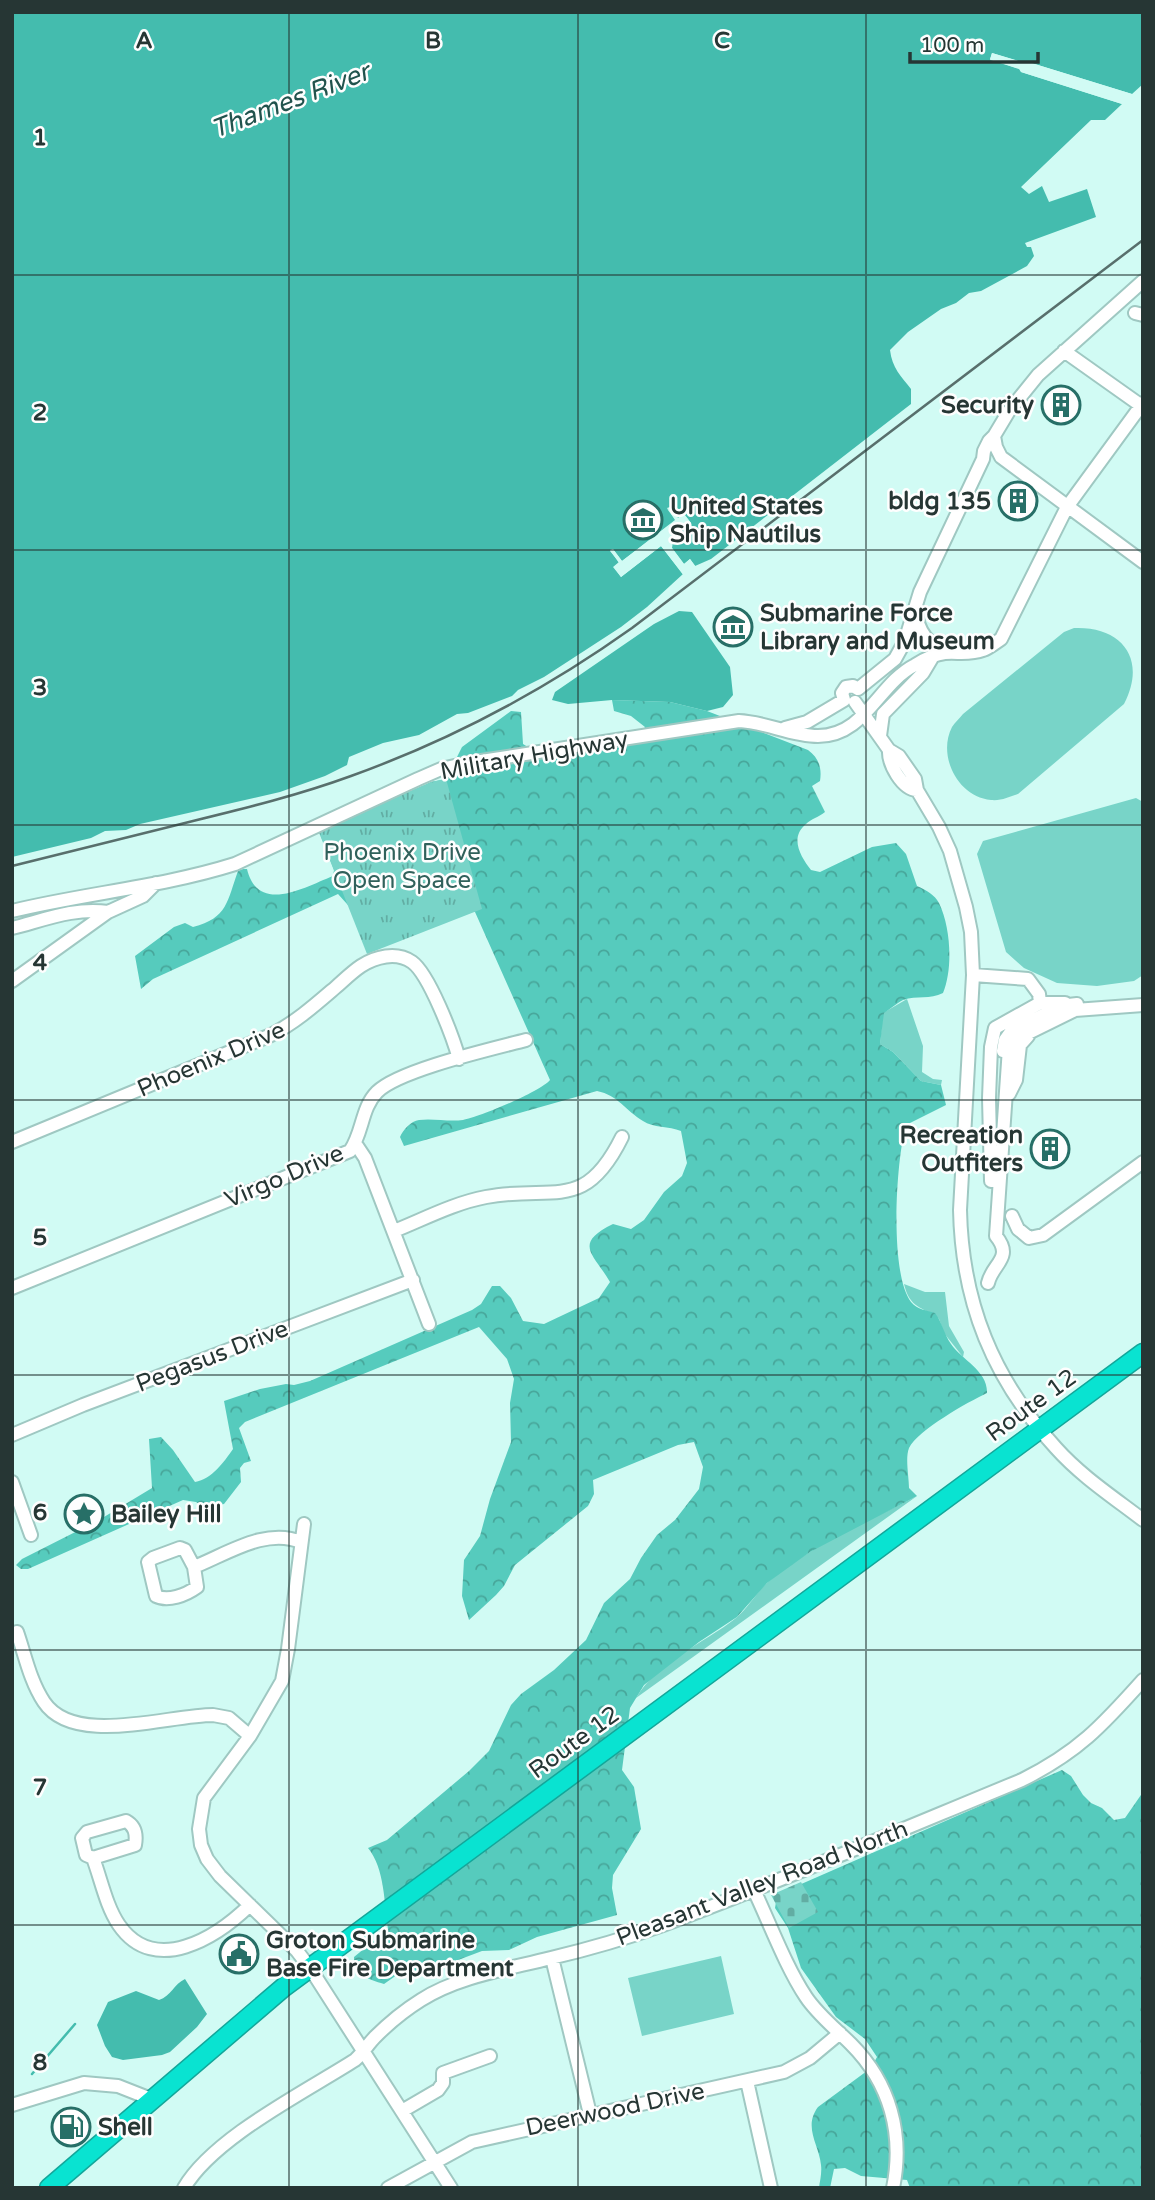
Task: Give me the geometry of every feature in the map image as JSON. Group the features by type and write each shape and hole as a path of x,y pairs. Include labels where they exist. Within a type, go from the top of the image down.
{"highway":[{"name":"Route 12","path":"49,2188 261,2006 310,1968 1143,1353"}],"street":[{"path":"784,728 807,722 852,697 895,659 905,641 920,592 984,451 1019,398 1038,375 1143,281"},
{"path":"1064,351 1142,405"},
{"name":"Military Highway","path":"12,911 206,873 235,864 418,779 459,765 739,721 755,722 814,736 829,736 844,731 908,669 948,653 974,653 985,650 1001,639 1067,507 1142,405"},
{"path":"994,436 1002,457 1143,562"},
{"path":"983,458 992,455 1002,457"},
{"path":"916,606 916,619 922,633 930,644 948,653"},
{"path":"880,736 884,714 923,673 932,658"},
{"path":"852,697 889,750 899,755 915,779 917,790 939,827 959,877 971,932 973,975 961,1242 965,1273 978,1324 1011,1388 1040,1429 1083,1473 1143,1520"},
{"path":"12,981 108,912 143,896 156,883"},
{"path":"108,912 116,889"},
{"path":"12,928 74,912 108,912"},
{"name":"Phoenix Drive","path":"12,1142 271,1035 304,1015 358,967 384,956 400,957 414,963 431,990 454,1041 459,1059"},
{"path":"973,975 1028,979 1039,993 1040,1003"},
{"path":"988,1283 1002,1258 1002,1245 996,1236 990,1214 988,1120 992,1036 998,1025 1040,1003 1118,1008"},
{"path":"990,1062 999,1034 1057,1003"},
{"path":"996,1236 996,1128 1005,1040 1013,1031 1060,1006 1073,1004"},
{"path":"996,1236 1009,1048 1016,1039 1075,1010 1143,1005"},
{"name":"Virgo Drive","path":"12,1288 350,1151 370,1101 378,1090 412,1073 526,1040"},
{"path":"394,1231 483,1198 508,1193 576,1190 599,1175 622,1137"},
{"path":"355,1143 365,1158 429,1324"},
{"path":"1012,1216 1018,1229 1029,1238 1043,1235 1143,1162"},
{"name":"Pegasus Drive","path":"12,1435 83,1405 413,1280"},
{"path":"12,1482 31,1535"},
{"path":"304,1524 285,1670 272,1700 250,1736 204,1798 199,1829 201,1845 207,1859 220,1876 297,1951 310,1968 451,2188"},
{"path":"194,1567 268,1537 289,1537 301,1542"},
{"path":"180,1548 185,1550 194,1567 198,1584 193,1591 167,1599 156,1596 148,1567 149,1560 180,1548"},
{"path":"17,1632 33,1682 45,1703 58,1717 77,1723 103,1726 213,1715 229,1718 250,1736"},
{"name":"Pleasant Valley Road North","path":"184,2188 199,2166 222,2146 355,2060 373,2039 398,2017 441,1989 658,1927 1043,1770 1088,1739 1143,1680"},
{"path":"93,1858 117,1923 131,1938 151,1947 166,1950 192,1946 224,1927 250,1905"},
{"path":"754,1890 805,1996 855,2047 880,2080 896,2130 898,2152 893,2188"},
{"path":"552,1958 590,2114"},
{"name":"Deerwood Drive","path":"388,2188 472,2141 747,2081 798,2066 840,2033"},
{"path":"402,2110 438,2090 443,2083 443,2073 490,2056"},
{"path":"747,2081 771,2188"},
{"path":"13,2103 84,2084 118,2086 151,2099"}],"green space":[{"path":"1074,628 1106,633 1126,649 1133,673 1124,704 1018,794 991,800 969,791 960,783 949,762 948,738 952,727 963,714 1064,632"},
{"path":"612,700 670,702 707,711 808,750 815,756 820,768 820,781 812,786 825,812 808,822 798,835 798,847 811,870 820,872 872,847 896,843 906,854 917,886 930,893 939,903 946,924 949,948 948,972 943,993 903,1000 884,1013 880,1044 893,1052 921,1081 941,1085 946,1105 906,1125 897,1189 897,1242 904,1288 911,1302 919,1308 935,1313 951,1344 983,1378 987,1393 933,1425 909,1448 909,1488 917,1496 810,1552 767,1583 737,1617 699,1642 644,1685 630,1708 622,1770 634,1787 641,1829 613,1875 612,1888 617,1915 537,1937 509,1950 482,1951 429,1971 404,1970 384,1984 359,1972 354,1957 388,1929 381,1876 368,1848 387,1840 469,1771 489,1751 511,1705 586,1640 604,1603 630,1579 657,1535 675,1520 699,1489 703,1467 694,1442 678,1445 593,1480 594,1494 588,1506 515,1565 504,1586 469,1620 462,1596 464,1560 480,1536 511,1442 510,1403 514,1379 507,1359 479,1327 245,1422 239,1428 251,1461 240,1468 241,1482 224,1504 206,1508 196,1502 183,1500 28,1569 21,1569 16,1565 22,1559 99,1520 152,1488 149,1439 161,1437 195,1482 212,1474 233,1449 224,1401 260,1389 310,1381 472,1310 481,1304 492,1286 500,1286 511,1298 523,1321 544,1324 599,1298 610,1282 593,1257 590,1244 600,1231 613,1224 631,1229 644,1220 664,1192 682,1176 687,1163 681,1131 647,1123 611,1096 597,1091 404,1146 400,1137 408,1126 416,1121 471,1118 522,1097 550,1080 475,912 356,914 338,894 153,979 141,989 135,956 174,927 185,923 193,927 213,919 228,900 238,871 247,869 253,883 261,891 272,894 296,891 333,876 334,870 320,834 431,782 446,779 462,747 511,711 521,712 523,744 541,755 637,740 645,727 631,716 614,711"},
{"name":"Phoenix Drive Open Space","path":"446,779 482,909 367,954 318,830 431,782"},
{"path":"1136,798 1143,802 1143,975 1134,981 1097,986 1057,983 1024,968 1006,952 977,854 983,841"},
{"path":"907,999 923,1046 922,1072 933,1079 942,1080 941,1085 921,1081 893,1052 880,1044 883,1013"},
{"path":"904,1284 925,1292 945,1292 949,1326 964,1352 963,1357 944,1333 939,1319 913,1303"},
{"path":"917,1496 636,1698 656,1674 736,1618 764,1586 785,1569 840,1535"},
{"path":"1062,1770 1071,1776 1091,1803 1102,1808 1114,1820 1125,1818 1143,1792 1143,2188 910,2188 907,2180 861,2176 845,2168 834,2169 830,2188 819,2188 821,2168 812,2129 814,2114 818,2107 871,2068 877,2057 865,2039 836,2017 801,1968 788,1928 775,1908 776,1902 799,1885"},
{"path":"801,1882 818,1912 789,1928 771,1895"},
{"path":"721,1956 734,2014 642,2036 628,1978"}],"water":[{"name":"Thames River","path":"12,12 1143,12 1143,84 1132,94 992,53 990,60 1122,104 1105,120 1091,120 1021,187 1029,194 1042,186 1049,202 1087,189 1096,217 1025,243 1027,247 1031,247 1034,256 1027,266 981,291 969,293 908,332 890,350 895,367 911,389 911,404 711,559 695,566 690,559 684,564 672,548 673,537 691,523 684,514 678,518 667,509 676,520 622,561 613,549 610,550 619,563 614,567 621,577 661,546 683,574 621,627 512,696 468,713 457,714 419,735 383,743 349,757 347,765 325,776 280,792 140,824 126,830 105,831 91,838 12,857"},
{"path":"679,611 692,612 730,667 733,695 723,707 707,711 670,702 612,700 568,704 552,700 555,692 654,624"},
{"path":"185,1979 207,2014 197,2027 170,2052 162,2055 123,2060 112,2057 97,2025 108,2002 136,1991 159,2000"}],"pier":[{"path":"992,53 1132,94 1129,97 1025,64 1021,66 1125,101 1122,104 1021,72 990,59"},
{"path":"670,507 678,518 684,514 691,523 673,537 672,548 684,564 690,559 696,567 694,569 690,564 682,567 669,548 671,535 686,523 683,518 618,568 622,572 662,543 686,575 684,576 661,546 621,577 613,567 619,562 610,551 613,549 622,561 675,520 667,508"}],"waterway":[{"path":"32,2074 75,2024"}],"railway":[{"path":"12,866 253,806 331,783 461,730 531,693 632,628 1143,240"}],"place":[{"name":"Security","path":"1061,405"},
{"name":"bldg 135","path":"1018,501"},
{"name":"United States Ship Nautilus","path":"643,520"},
{"name":"Submarine Force Library and Museum","path":"733,627"},
{"name":"Recreation Outfiters","path":"1050,1149"},
{"name":"Bailey Hill","path":"84,1514"},
{"name":"Groton Submarine Base Fire Department","path":"239,1954"},
{"name":"Shell","path":"71,2127"}]}
